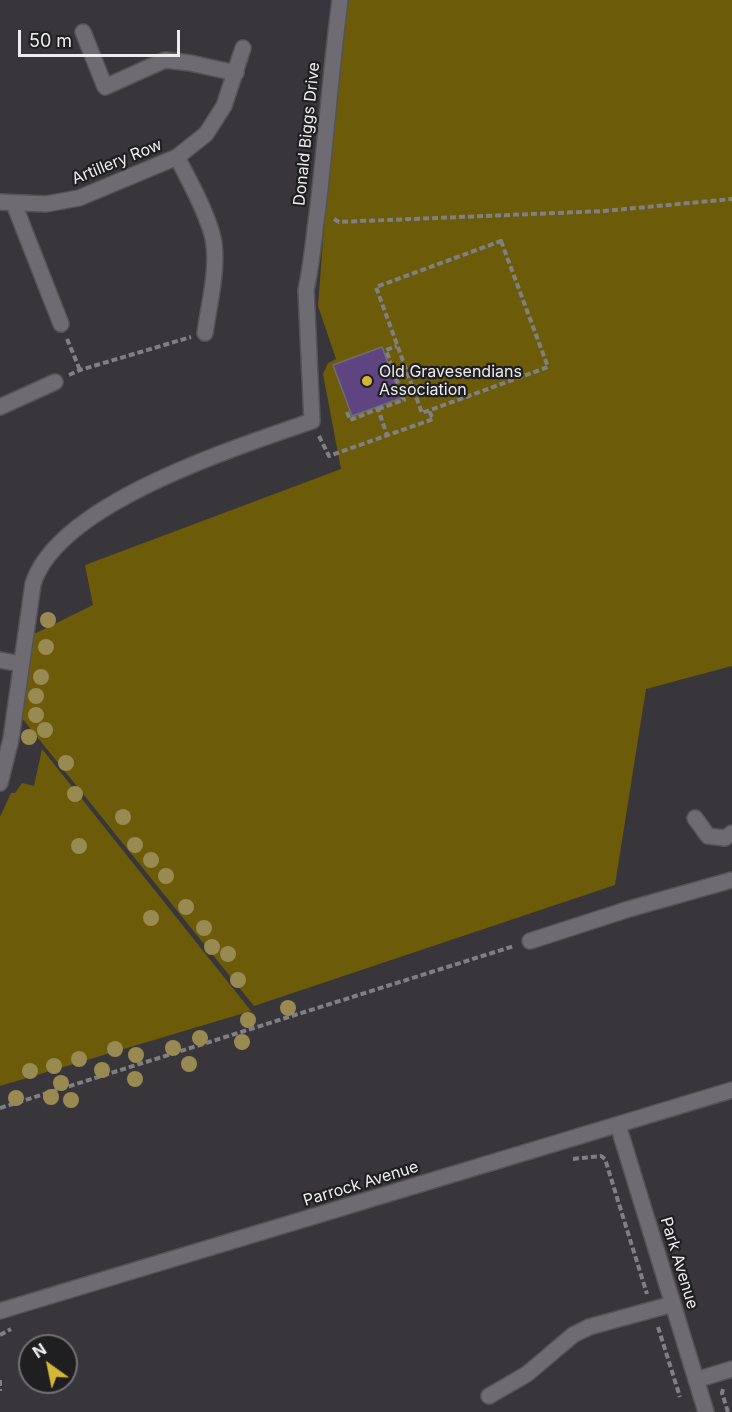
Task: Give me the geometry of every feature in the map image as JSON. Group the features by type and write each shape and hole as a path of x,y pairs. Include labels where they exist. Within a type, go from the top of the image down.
{"street":[{"name":"Donald Biggs Drive","path":"312,422 306,290 310,272 330,74 340,0"},
{"path":"83,32 105,87 165,60 236,73"},
{"name":"Artillery Row","path":"7,203 46,204 80,198 177,157 206,134 224,106 243,48"},
{"name":"Artillery Row","path":"177,157 212,235 215,258 205,333"},
{"path":"7,203 61,324"},
{"path":"0,407 55,382"},
{"path":"0,783 11,739 33,584 47,557 62,541 104,509 144,487 224,452 312,422"},
{"path":"0,660 21,664"},
{"path":"695,818 708,836 724,838 732,833"},
{"path":"530,941 732,880"},
{"name":"Parrock Avenue","path":"0,1311 732,1090"},
{"name":"Park Avenue","path":"618,1125 706,1412"},
{"path":"489,1396 527,1374 573,1335 590,1327 672,1304"},
{"path":"696,1380 732,1369"}],"path":[{"path":"317,209 339,222 604,211 732,200"},
{"path":"501,241 548,367 422,414 397,346 376,287 501,241"},
{"path":"61,324 80,370"},
{"path":"55,382 80,370 205,333"},
{"path":"347,412 350,420 404,400 386,350 397,346"},
{"path":"378,409 387,435"},
{"path":"312,422 329,456 433,419 429,411"},
{"path":"0,1108 530,941"},
{"path":"565,1161 601,1156 605,1159 681,1401"},
{"path":"0,1335 17,1327"},
{"path":"0,1380 0,1391"},
{"path":"726,1388 722,1393 728,1412"}],"shaded area":[{"path":"346,0 732,0 732,666 646,689 615,885 254,1006 21,717 32,635 93,605 85,565 341,469 323,374 328,363 336,359 318,306 334,96"},
{"path":"42,749 251,1011 0,1086 0,817 11,793 15,793 22,783 34,786"}],"building":[{"name":"Old Gravesendians Association","path":"382,347 401,398 352,416 333,365"}],"place":[{"name":"Old Gravesendians Association","path":"367,381"}]}
